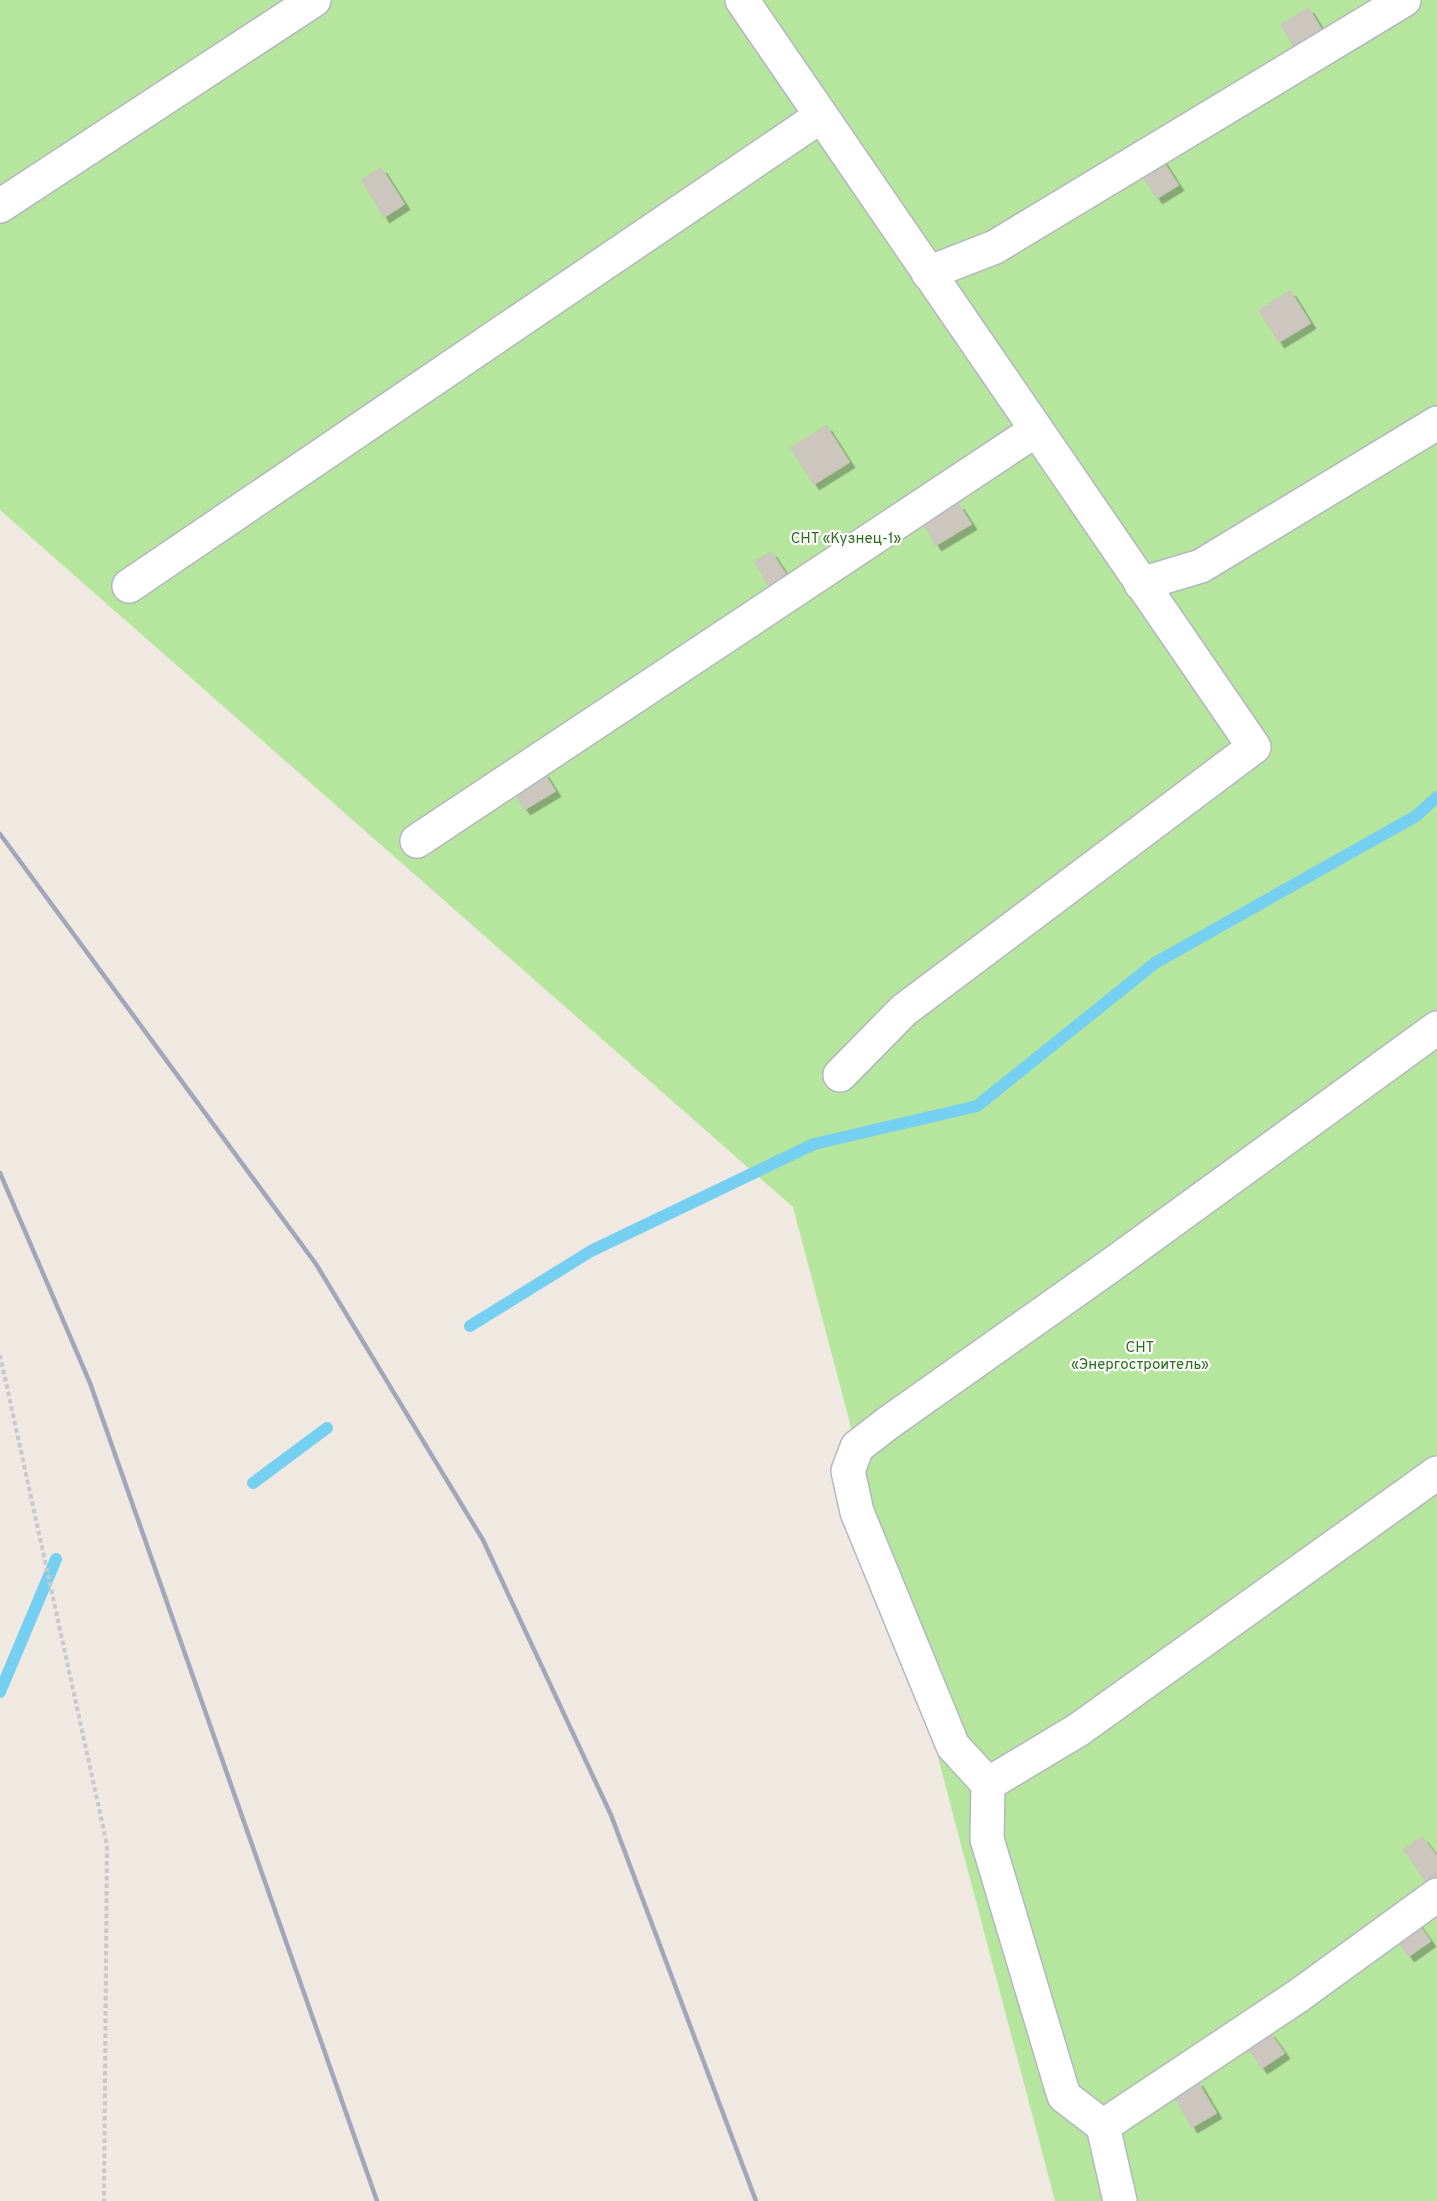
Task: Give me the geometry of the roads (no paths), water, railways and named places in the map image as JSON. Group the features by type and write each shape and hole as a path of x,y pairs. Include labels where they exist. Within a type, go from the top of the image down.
{"lane":[{"path":"0,206 314,0"},
{"path":"742,0 1254,747 904,1010 840,1075"},
{"path":"928,273 995,247 1404,0"},
{"path":"129,586 821,116"},
{"path":"1141,584 1201,566 1437,423"},
{"path":"417,841 1036,430"},
{"path":"1120,2201 1103,2126 1064,2096 987,1839 988,1784 952,1746 857,1512 848,1471 857,1447 888,1423 1110,1266 1437,1028"},
{"path":"988,1784 1078,1730 1437,1473"},
{"path":"1103,2126 1298,1996 1437,1895"}],"waterway":[{"path":"470,1326 591,1251 814,1144 977,1106 1155,963 1416,816 1437,797"},
{"path":"253,1483 327,1428"},
{"path":"0,1692 56,1559"}],"railway":[{"path":"0,834 316,1264 483,1540 611,1815 756,2201"},
{"path":"0,1173 90,1383 377,2201"}],"park label":[{"name":"СНТ «Кузнец-1»","path":"846,538"},
{"name":"СНТ «Энергостроитель»","path":"1140,1356"}]}
